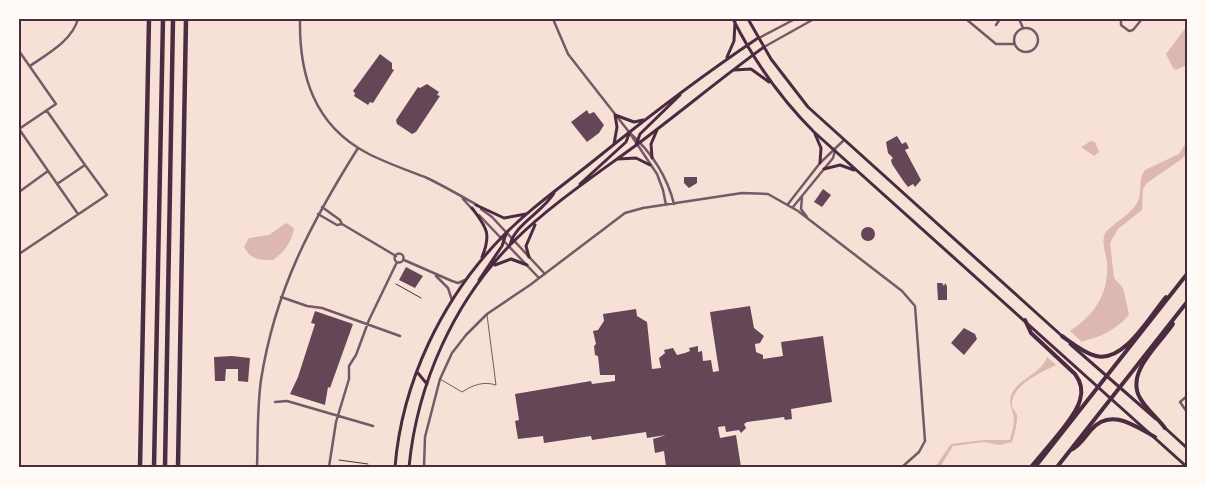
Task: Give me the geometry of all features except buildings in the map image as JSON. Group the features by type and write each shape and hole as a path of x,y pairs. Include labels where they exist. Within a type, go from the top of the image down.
{"highway":[{"path":"140,467 149,19"},
{"path":"154,467 163,19"},
{"path":"165,467 173,19"},
{"path":"178,467 186,19"},
{"path":"1062,336 1095,356 1106,357 1116,354 1126,346 1187,273"},
{"path":"1033,467 1187,273"},
{"path":"1057,467 1187,303"},
{"path":"1165,428 1139,396 1136,379 1140,368 1187,303"},
{"path":"1025,320 1029,330 1075,374 1080,381 1082,392 1078,407 1033,467"},
{"path":"1069,451 1075,448 1094,426 1106,419 1126,421 1155,437"}],"main road":[{"path":"748,19 764,47 808,107 843,141 1187,448"},
{"path":"734,20 752,56 771,84 814,132 1187,466"},
{"path":"726,58 734,41 734,20"},
{"path":"409,467 414,429 427,384 447,336 507,232 629,132 726,58 758,38"},
{"path":"638,141 658,128 764,47"},
{"path":"734,70 751,69 771,84"},
{"path":"513,239 636,145 684,91"},
{"path":"615,115 634,122 647,119"},
{"path":"614,144 618,127 615,115"},
{"path":"652,158 651,144 658,128"},
{"path":"563,200 626,142 629,132"},
{"path":"814,132 821,148 820,163"},
{"path":"615,160 636,158 650,165"},
{"path":"824,169 840,165 858,172"},
{"path":"472,294 510,246 513,239 550,201 556,191"},
{"path":"476,205 504,218 529,213"},
{"path":"472,208 485,226 488,239 480,262"},
{"path":"529,257 526,246 528,237 537,221"},
{"path":"396,467 405,411 417,372 429,343 452,300 466,280 503,238"},
{"path":"492,267 511,259 527,265"},
{"path":"417,372 427,384"}],"street":[{"path":"30,66 63,42 71,34 78,19"},
{"path":"300,19 301,61 314,100 336,129 358,148 376,158 429,179 476,205 507,232 545,274"},
{"path":"553,19 568,54 615,115 652,158 667,181 674,204"},
{"path":"758,38 795,19"},
{"path":"764,47 814,19"},
{"path":"966,19 996,44 1009,46 1014,44"},
{"path":"996,25 1000,19"},
{"path":"1019,19 1023,28"},
{"path":"1121,19 1120,25 1130,31 1142,19"},
{"path":"1014,44 1014,36 1023,28"},
{"path":"1014,44 1024,52 1032,51 1038,46 1039,37 1035,30 1023,28"},
{"path":"19,51 56,104 19,129 78,214"},
{"path":"19,254 106,195 47,111"},
{"path":"629,132 660,181 666,205"},
{"path":"788,204 820,163 835,151 843,141"},
{"path":"257,467 262,380 282,297 298,252 322,207 358,148"},
{"path":"793,207 833,158 835,151"},
{"path":"57,184 85,165"},
{"path":"19,192 48,171"},
{"path":"424,467 425,437 440,379 455,349 471,329 487,314 545,274 621,216 637,209 754,192 773,195 793,207 911,299 917,310 925,441 919,452 902,467"},
{"path":"803,194 801,209 810,220"},
{"path":"462,198 503,238 539,278"},
{"path":"322,207 340,220 342,224 396,256 401,254 404,260 436,276 448,288 452,300"},
{"path":"318,214 337,225 342,224"},
{"path":"330,467 337,416 349,379 349,366 356,355 367,324 397,262 396,256"},
{"path":"397,262 404,260"},
{"path":"436,276 440,275 458,283 466,280"},
{"path":"282,297 308,306 322,308 400,336"},
{"path":"1187,396 1180,402 1187,412"},
{"path":"275,402 287,401 373,426"}],"lane":[{"path":"440,379 462,392 484,382 496,385 487,314"}],"path":[{"path":"396,284 421,298"},
{"path":"339,460 368,464"}],"shaded area":[{"path":"1187,26 1187,65 1176,70 1166,54"},
{"path":"1091,141 1095,142 1099,152 1094,156 1081,147"},
{"path":"1187,141 1187,153 1183,158 1147,183 1143,189 1142,210 1118,229 1110,243 1114,278 1123,288 1129,314 1119,325 1109,331 1082,342 1070,331 1087,318 1103,294 1107,274 1104,244 1105,233 1137,204 1145,170 1179,154"},
{"path":"286,223 294,228 291,238 281,254 273,260 253,257 244,247 249,238 269,235"},
{"path":"1047,357 1056,365 1028,380 1016,391 1013,398 1012,406 1017,418 1012,442 999,445 984,442 953,446 940,467 935,467 951,444 984,440 1010,440 1014,421 1010,404 1012,393 1020,383 1040,368"}]}
